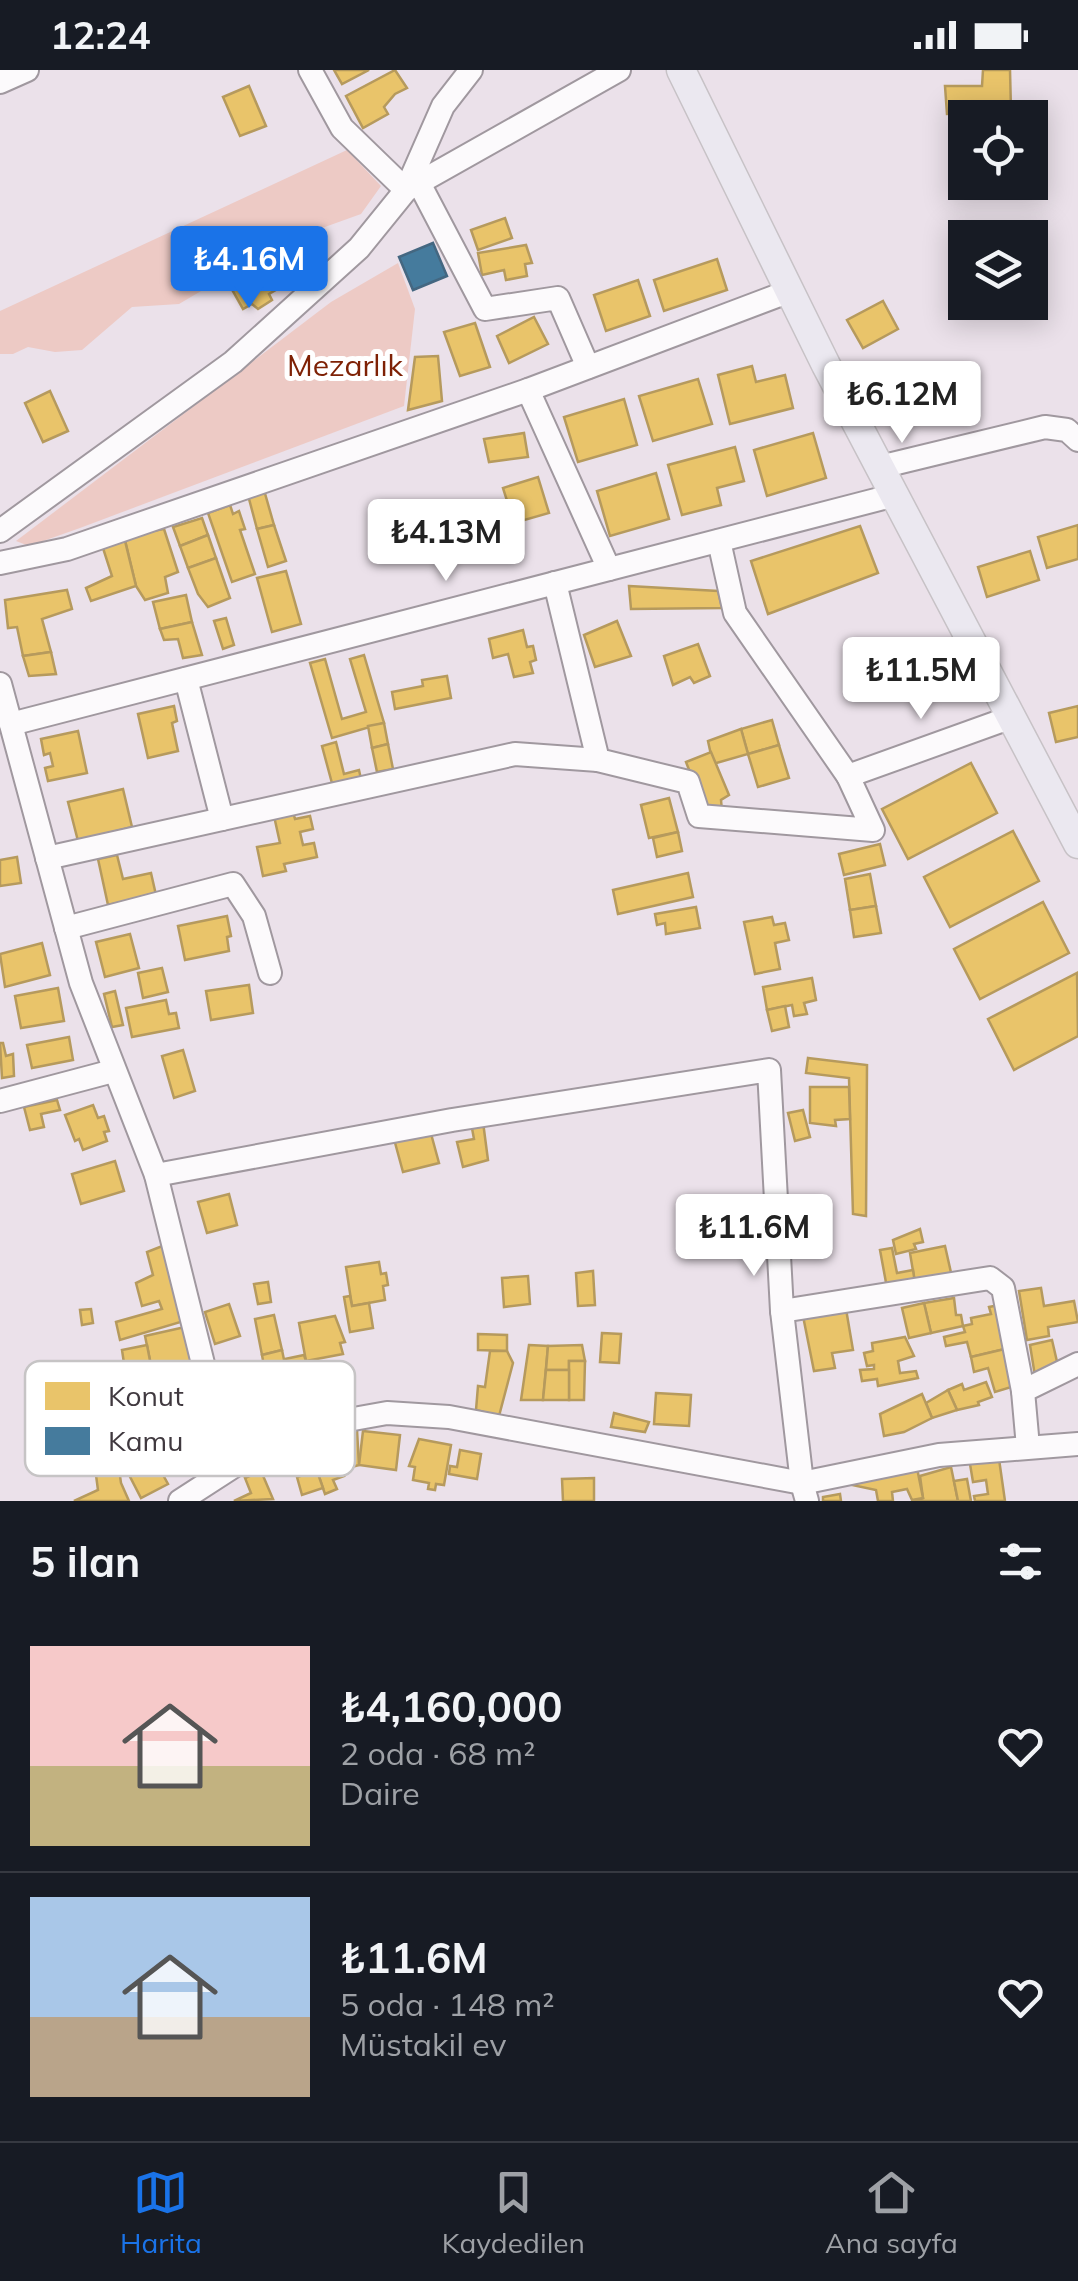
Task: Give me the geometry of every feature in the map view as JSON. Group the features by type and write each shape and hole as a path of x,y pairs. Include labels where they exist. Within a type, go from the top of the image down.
{"main road":[{"path":"682,70 880,468 1078,844"}],"street":[{"path":"0,82 26,70"},
{"path":"310,70 342,128 412,186 485,308 558,298 588,367"},
{"path":"0,531 233,362 359,248 412,186 443,106 471,70"},
{"path":"412,186 619,70"},
{"path":"0,563 67,549 528,390 790,292"},
{"path":"528,390 608,569"},
{"path":"880,468 1045,427 1066,430 1078,440"},
{"path":"11,724 895,495"},
{"path":"48,858 514,754 598,760 688,782 699,816 873,830 848,776 735,613 720,540"},
{"path":"555,584 598,760"},
{"path":"186,679 222,819"},
{"path":"0,684 82,984 156,1175 197,1361"},
{"path":"848,776 1012,717"},
{"path":"66,928 233,884 254,916 270,973"},
{"path":"156,1175 452,1120 768,1070 782,1311 804,1492"},
{"path":"0,1101 113,1071"},
{"path":"782,1311 990,1278 1003,1288 1023,1391 1028,1447"},
{"path":"1023,1391 1078,1364"},
{"path":"355,1418 387,1413 449,1417 804,1492 939,1455 1077,1444 1078,1452"},
{"path":"180,1501 218,1476"},
{"path":"222,1476 224,1501"}],"green space":[{"path":"347,150 381,186 361,214 286,241 179,304 132,307 82,350 55,352 28,347 13,354 0,354 0,311"},
{"name":"Mezarlık","path":"398,263 415,309 404,406 29,546 16,541 331,302"}],"building: Konut":[{"path":"334,70 369,70 342,84"},
{"path":"395,70 407,88 395,94 384,107 388,114 363,128 346,96"},
{"path":"983,70 1010,70 1011,100 948,100 947,114 945,86 982,86"},
{"path":"249,86 266,126 240,136 223,97"},
{"path":"505,218 512,238 478,250 471,230"},
{"path":"526,245 532,263 525,264 527,276 506,280 504,270 482,275 478,253"},
{"path":"285,254 298,277 269,294 272,300 258,309 252,304 243,309 230,286"},
{"path":"717,259 727,290 664,311 654,280"},
{"path":"638,280 650,316 606,331 594,295"},
{"path":"883,301 898,329 863,348 847,320"},
{"path":"534,317 548,344 509,363 497,336"},
{"path":"475,323 490,367 460,376 444,332"},
{"path":"438,356 442,401 408,410 415,357"},
{"path":"752,366 756,382 785,375 793,408 730,424 718,375"},
{"path":"698,379 712,424 653,441 639,396"},
{"path":"50,391 68,431 43,442 25,403"},
{"path":"624,399 637,445 578,462 564,417"},
{"path":"524,433 528,457 489,462 484,439"},
{"path":"813,433 826,478 767,496 754,450"},
{"path":"735,447 744,481 717,488 721,505 682,515 668,465"},
{"path":"656,473 669,519 610,536 597,491"},
{"path":"538,477 549,513 514,523 503,488"},
{"path":"264,490 274,525 257,529 248,495"},
{"path":"230,505 233,514 239,511 245,529 240,530 255,574 232,582 208,513"},
{"path":"202,518 208,535 180,546 173,527"},
{"path":"274,525 286,561 268,567 257,529"},
{"path":"1078,525 1078,559 1047,568 1038,537"},
{"path":"860,526 878,573 768,614 751,561"},
{"path":"164,529 178,572 165,577 168,593 145,600 136,586 124,536"},
{"path":"208,535 216,558 188,568 180,546"},
{"path":"125,541 136,586 91,601 86,588 112,576 102,545"},
{"path":"1030,551 1039,580 987,597 978,567"},
{"path":"216,558 230,598 208,607 188,568"},
{"path":"286,571 301,624 272,632 257,578"},
{"path":"629,586 718,591 722,608 631,609"},
{"path":"67,590 72,609 42,619 51,652 23,656 17,627 8,628 5,600"},
{"path":"186,595 192,622 160,629 153,602"},
{"path":"226,618 234,645 223,649 214,621"},
{"path":"617,621 631,656 595,667 584,635"},
{"path":"192,622 202,655 183,658 178,639 164,640 160,629"},
{"path":"523,630 527,647 533,646 536,660 530,662 533,673 514,677 508,654 493,658 489,639"},
{"path":"698,644 710,676 694,683 690,677 673,685 664,656"},
{"path":"51,652 56,674 29,676 23,656"},
{"path":"364,655 384,723 332,738 310,663 325,659 342,719 366,712 350,659"},
{"path":"447,676 451,698 395,709 392,692 423,686 422,680"},
{"path":"174,706 177,721 172,723 178,751 148,758 138,714"},
{"path":"1078,706 1078,737 1056,742 1049,713"},
{"path":"772,720 779,745 748,754 741,729"},
{"path":"384,723 388,744 372,748 368,726"},
{"path":"741,729 748,754 713,764 708,741"},
{"path":"78,731 87,773 48,781 45,768 53,766 50,753 44,755 41,739"},
{"path":"336,742 344,774 359,770 361,779 333,787 322,746"},
{"path":"388,744 393,769 377,772 372,748"},
{"path":"779,745 789,778 758,787 748,754"},
{"path":"711,752 729,795 721,800 722,811 703,806 686,762"},
{"path":"971,763 997,813 908,859 882,809"},
{"path":"123,789 132,827 78,841 68,802"},
{"path":"669,798 678,832 649,838 641,805"},
{"path":"293,812 295,819 310,816 313,829 300,832 303,845 314,843 317,857 284,864 286,871 263,876 257,847 280,843 274,816"},
{"path":"1013,831 1039,881 950,927 924,877"},
{"path":"678,832 682,851 657,857 653,838"},
{"path":"880,844 885,865 844,875 839,854"},
{"path":"117,855 123,879 151,873 156,895 108,905 98,859"},
{"path":"17,857 21,883 0,886 0,860"},
{"path":"688,873 693,897 618,914 613,890"},
{"path":"870,874 876,906 850,910 845,879"},
{"path":"1043,902 1069,953 980,999 954,949"},
{"path":"876,906 881,933 854,937 850,910"},
{"path":"696,907 700,928 666,934 665,923 657,925 655,914"},
{"path":"227,916 229,951 185,960 178,926"},
{"path":"772,917 774,925 785,923 789,940 775,943 780,969 755,974 744,922"},
{"path":"130,934 139,968 105,977 96,942"},
{"path":"42,943 50,975 5,987 0,954"},
{"path":"162,968 168,992 143,998 138,973"},
{"path":"1077,973 1078,1036 1014,1070 988,1019"},
{"path":"812,978 816,1000 804,1003 807,1014 794,1016 792,1005 767,1010 763,987"},
{"path":"249,985 253,1013 211,1020 206,991"},
{"path":"58,988 64,1021 21,1028 15,996"},
{"path":"115,991 123,1025 112,1027 104,994"},
{"path":"166,1000 169,1014 176,1013 179,1028 132,1037 126,1008"},
{"path":"785,1006 789,1027 772,1031 767,1010"},
{"path":"69,1037 73,1060 32,1068 27,1045"},
{"path":"0,1043 6,1056 13,1054 14,1076 2,1078"},
{"path":"183,1050 195,1091 174,1098 162,1056"},
{"path":"808,1058 867,1065 866,1216 853,1214 849,1078 806,1073"},
{"path":"810,1087 849,1087 850,1119 835,1120 836,1126 810,1123"},
{"path":"57,1100 60,1110 41,1114 44,1127 30,1130 24,1107"},
{"path":"93,1105 98,1118 104,1116 109,1131 104,1132 107,1141 83,1150 65,1115"},
{"path":"803,1110 810,1137 795,1141 788,1113"},
{"path":"483,1122 488,1160 463,1167 457,1142 474,1139 471,1123"},
{"path":"430,1130 439,1163 403,1172 394,1139"},
{"path":"115,1161 124,1191 81,1204 72,1174"},
{"path":"229,1194 237,1225 207,1233 198,1202"},
{"path":"920,1229 923,1242 914,1244 916,1249 896,1254 893,1240"},
{"path":"165,1245 184,1321 120,1340 116,1322 162,1309 159,1301 142,1306 136,1283 153,1275 147,1252"},
{"path":"945,1246 952,1277 915,1283 910,1253"},
{"path":"892,1248 897,1273 913,1270 915,1283 887,1288 880,1250"},
{"path":"379,1262 388,1285 383,1286 385,1300 352,1306 346,1267"},
{"path":"593,1271 595,1305 578,1306 576,1273"},
{"path":"528,1276 530,1304 504,1307 502,1278"},
{"path":"268,1282 271,1302 258,1304 254,1284"},
{"path":"1041,1288 1044,1306 1074,1301 1078,1322 1048,1327 1049,1336 1027,1340 1019,1291"},
{"path":"350,1296 352,1306 369,1303 373,1328 350,1332 344,1297"},
{"path":"954,1298 956,1315 961,1315 963,1326 931,1333 924,1303"},
{"path":"924,1303 931,1333 909,1338 902,1308"},
{"path":"229,1304 240,1336 215,1344 205,1312"},
{"path":"999,1305 1009,1348 971,1357 967,1342 946,1346 944,1337 965,1332 963,1326 972,1324 971,1318 991,1314 989,1307"},
{"path":"91,1309 93,1323 82,1325 80,1310"},
{"path":"846,1309 853,1350 832,1353 835,1368 814,1371 803,1316"},
{"path":"274,1315 282,1350 262,1355 255,1319"},
{"path":"335,1316 345,1342 340,1343 343,1354 306,1361 299,1323"},
{"path":"185,1327 192,1361 150,1361 145,1336"},
{"path":"602,1333 621,1334 619,1363 600,1362"},
{"path":"478,1334 507,1335 507,1351 478,1350"},
{"path":"905,1337 914,1356 898,1361 900,1373 916,1371 918,1378 878,1386 877,1379 862,1381 860,1370 874,1369 874,1365 867,1366 864,1353 873,1351 872,1343"},
{"path":"1052,1340 1058,1366 1035,1376 1030,1345"},
{"path":"147,1345 150,1361 124,1361 122,1350"},
{"path":"529,1345 548,1346 543,1400 521,1400"},
{"path":"582,1345 585,1361 569,1361 569,1370 546,1370 548,1346"},
{"path":"1009,1348 1018,1385 995,1392 988,1368 974,1372 971,1357"},
{"path":"282,1350 284,1361 263,1361 262,1355"},
{"path":"490,1351 507,1351 513,1363 499,1416 476,1410 478,1386 485,1387"},
{"path":"304,1355 306,1361 285,1361"},
{"path":"569,1361 585,1361 584,1400 569,1400"},
{"path":"546,1370 569,1370 569,1400 543,1400"},
{"path":"986,1382 992,1397 957,1410 948,1390 962,1384 964,1390"},
{"path":"948,1390 957,1410 932,1418 926,1403"},
{"path":"656,1393 691,1395 689,1426 654,1424"},
{"path":"922,1394 932,1418 904,1432 884,1436 880,1414"},
{"path":"614,1413 649,1422 645,1432 611,1427"},
{"path":"355,1430 359,1465 355,1466"},
{"path":"363,1431 400,1435 396,1470 359,1465"},
{"path":"419,1439 451,1445 444,1485 436,1484 435,1490 428,1489 429,1483 413,1480 415,1467 409,1466"},
{"path":"460,1450 481,1454 477,1479 449,1474 450,1466 457,1467"},
{"path":"999,1459 1005,1501 975,1501 974,1496 988,1494 986,1480 973,1482 970,1464"},
{"path":"951,1467 958,1501 912,1501 923,1498 920,1476"},
{"path":"917,1468 923,1498 912,1500 907,1489 892,1492 893,1501 878,1501 876,1490 852,1485 850,1479"},
{"path":"96,1476 120,1476 129,1501 74,1501 98,1490"},
{"path":"130,1476 164,1476 168,1484 141,1498"},
{"path":"263,1476 273,1499 234,1501 251,1493 245,1478"},
{"path":"319,1476 344,1476 333,1480 337,1489 325,1494"},
{"path":"319,1476 323,1488 302,1495 297,1477"},
{"path":"594,1478 594,1501 563,1501 562,1479"},
{"path":"967,1479 971,1501 958,1501 954,1481"},
{"path":"840,1494 841,1501 823,1501 823,1497"}],"building: Kamu":[{"path":"433,243 447,276 413,290 399,257"}]}
